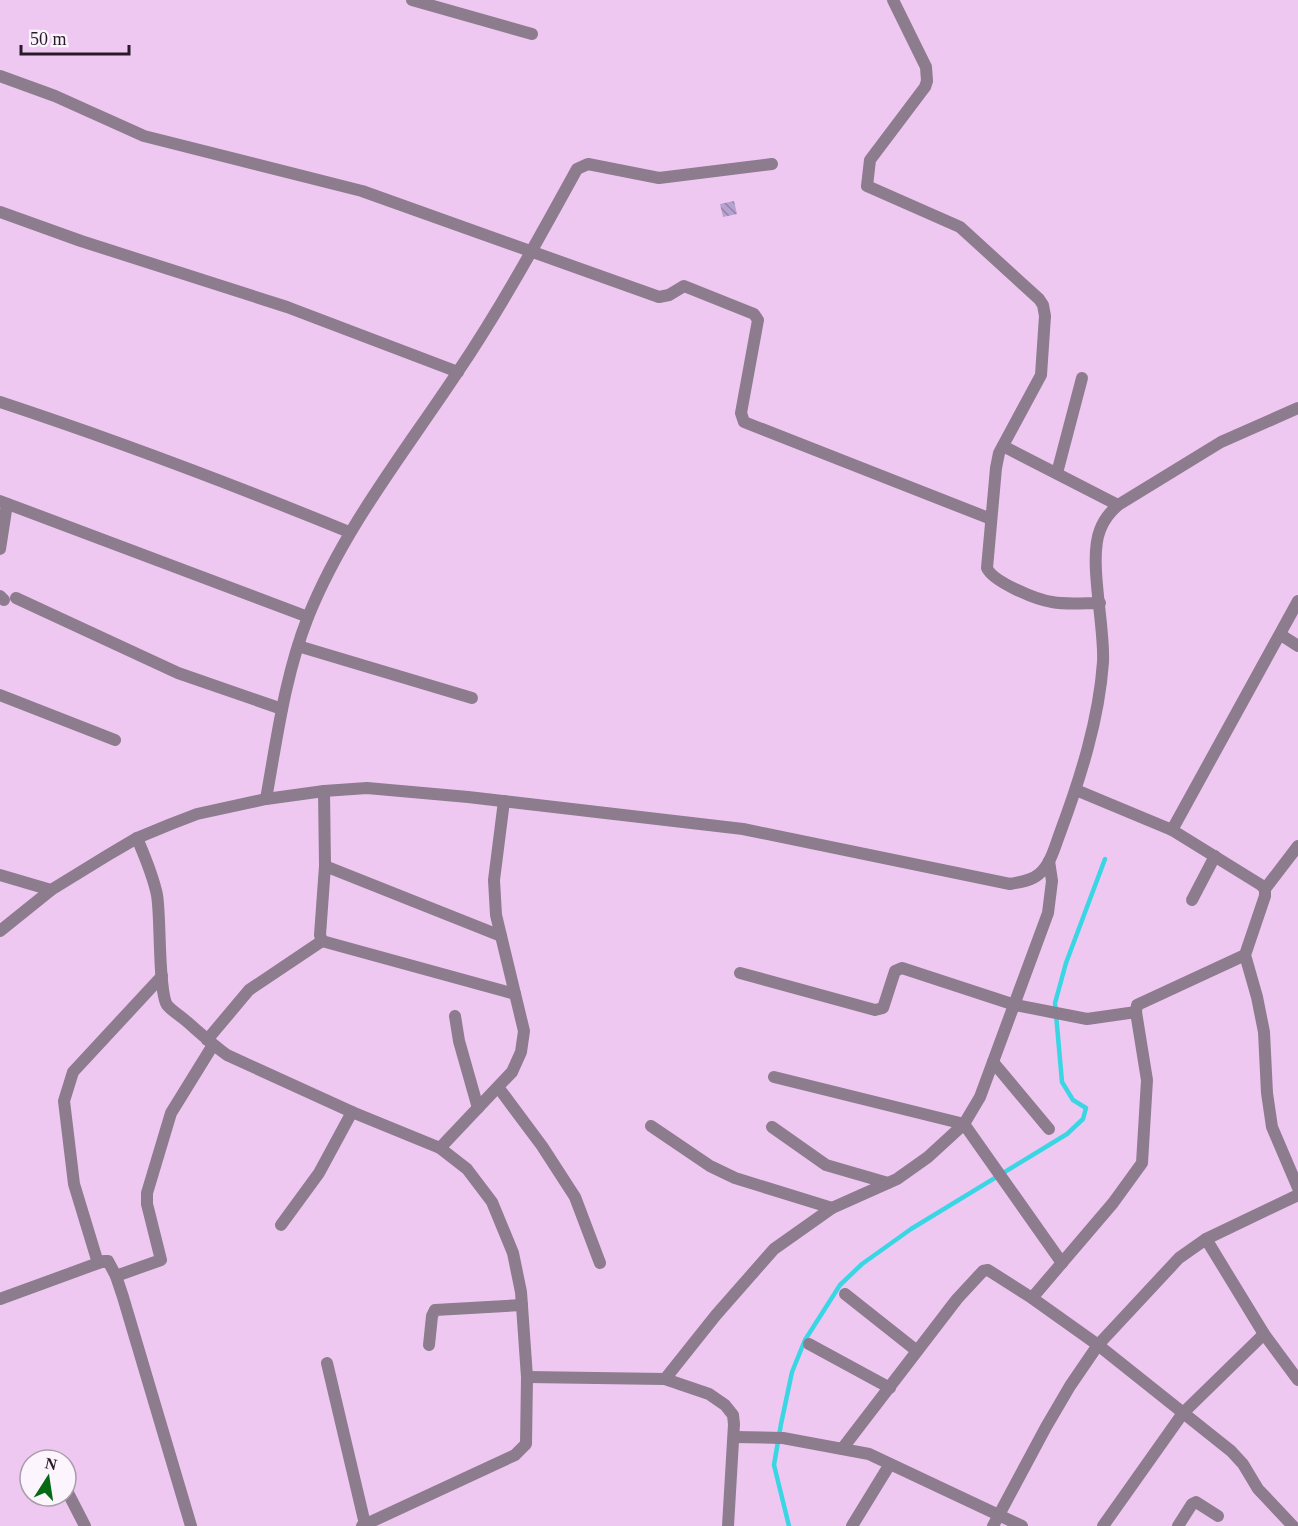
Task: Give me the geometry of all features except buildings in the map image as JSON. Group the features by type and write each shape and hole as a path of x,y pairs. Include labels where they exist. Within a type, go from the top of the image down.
{"street":[{"path":"412,0 532,34"},
{"path":"893,0 926,68 927,81 925,87 870,159 867,186 963,229 1039,298 1045,309 1040,379 1003,446 996,468 987,568 993,578 1043,600 1059,603 1100,603"},
{"path":"0,76 55,96 144,136 362,191 659,297 669,295 684,286 756,315 758,320 741,413 744,422 991,519"},
{"path":"266,799 282,709 298,646 308,617 349,532 458,372 532,251 577,169 584,165 659,178 772,164"},
{"path":"0,212 81,241 286,307 458,372"},
{"path":"1057,473 1082,378"},
{"path":"0,402 89,431 226,482 349,532"},
{"path":"0,931 51,890 137,838 197,814 266,799 367,788 504,801 743,829 1010,884 1025,881 1040,874 1049,861 1076,790 1097,709 1103,658 1096,555 1099,532 1107,515 1118,505 1221,442 1298,408"},
{"path":"1003,446 1118,505"},
{"path":"0,549 4,503 308,617"},
{"path":"7,598 178,673 282,709"},
{"path":"1172,830 1298,601"},
{"path":"1281,634 1298,646"},
{"path":"298,646 472,698"},
{"path":"0,695 115,740"},
{"path":"1076,790 1172,830 1265,889"},
{"path":"322,941 320,935 325,866 324,791"},
{"path":"440,1148 512,1072 521,1052 524,1031 496,915 494,880 504,801"},
{"path":"137,838 157,893 164,997 168,1006 227,1055 352,1112 440,1148 467,1169 492,1202 513,1252 522,1305 527,1377 527,1440 524,1448 515,1455 364,1525 327,1363"},
{"path":"1298,846 1265,889 1265,896 1245,955 1264,1032 1267,1093 1272,1127 1298,1188"},
{"path":"1192,900 1215,856"},
{"path":"665,1379 716,1315 774,1249 831,1208 888,1183 928,1157 964,1124 980,1097 1048,913 1052,881 1049,861"},
{"path":"325,866 501,936"},
{"path":"0,875 51,890"},
{"path":"116,1276 161,1260 147,1204 147,1193 171,1113 210,1042 249,990 322,941 515,994"},
{"path":"1032,1298 1113,1203 1142,1163 1147,1080 1136,1012 1139,1002 1245,955"},
{"path":"740,973 875,1010 884,1006 895,972 898,969 906,969 1015,1005 1087,1019 1136,1012"},
{"path":"98,1263 74,1184 64,1101 65,1092 74,1072 162,976"},
{"path":"455,1016 459,1041 478,1108"},
{"path":"993,1062 1049,1129"},
{"path":"774,1077 964,1124 1062,1263"},
{"path":"498,1087 542,1146 574,1197 600,1263"},
{"path":"281,1225 320,1173 352,1112"},
{"path":"651,1126 710,1166 735,1178 831,1208"},
{"path":"772,1127 826,1165 888,1183"},
{"path":"996,1521 1052,1417 1098,1345 1179,1258 1206,1239 1298,1195"},
{"path":"1206,1239 1264,1334 1298,1380"},
{"path":"0,1299 98,1263 108,1262 116,1276 192,1526"},
{"path":"842,1449 957,1299 983,1271 988,1270 995,1272 1098,1345 1238,1457 1258,1488 1293,1526"},
{"path":"845,1294 917,1351"},
{"path":"429,1345 432,1316 435,1310 522,1305"},
{"path":"1103,1526 1183,1413 1264,1334"},
{"path":"809,1344 890,1388"},
{"path":"527,1377 665,1379 709,1394 725,1405 733,1415 734,1437 728,1526"},
{"path":"734,1437 779,1437 869,1454 996,1521 1022,1526"},
{"path":"852,1526 890,1464"},
{"path":"1178,1526 1192,1504 1196,1502 1218,1516"},
{"path":"76,1508 85,1526"}],"waterway":[{"path":"789,1526 774,1465 792,1372 805,1340 840,1285 862,1264 911,1229 1067,1134 1083,1119 1086,1108 1073,1100 1062,1082 1055,1003 1066,963 1105,859"}]}
